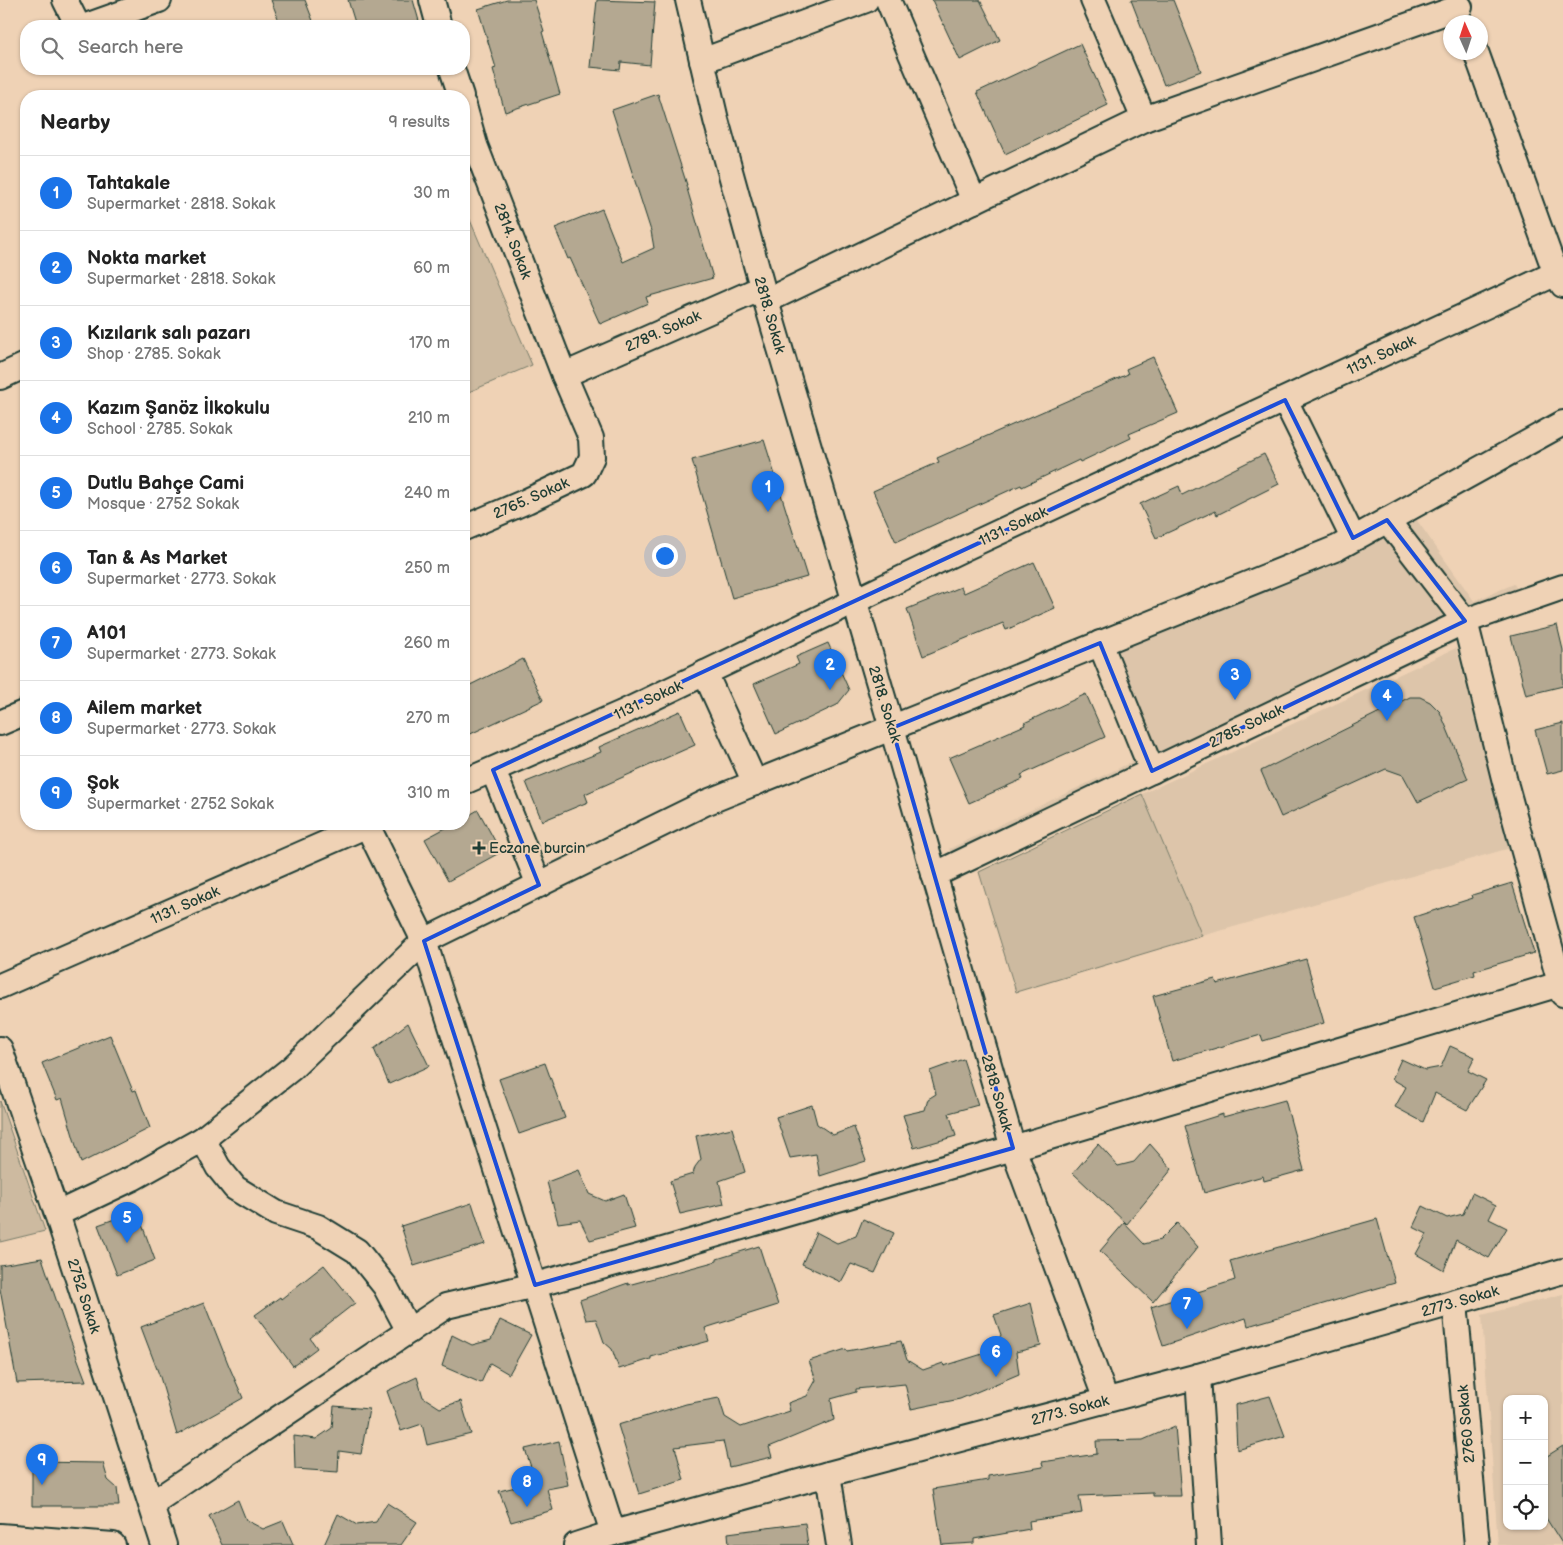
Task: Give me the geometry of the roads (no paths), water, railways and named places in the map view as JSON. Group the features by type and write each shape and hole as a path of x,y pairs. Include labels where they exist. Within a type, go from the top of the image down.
{"street":[{"path":"65,0 75,20"},
{"path":"103,20 159,0"},
{"path":"432,0 438,20"},
{"name":"2818. Sokak","path":"688,0 716,120 764,294 1013,1148 1106,1400"},
{"path":"702,60 866,0"},
{"path":"888,0 974,201"},
{"path":"1093,0 1144,120"},
{"name":"2789. Sokak","path":"564,375 764,294 974,201 1144,120 1462,10"},
{"path":"1479,60 1561,277"},
{"path":"454,75 459,90"},
{"name":"2814. Sokak","path":"470,148 564,375"},
{"name":"1131. Sokak","path":"470,780 622,713 854,601 1285,400 1561,277"},
{"path":"0,377 20,368"},
{"name":"2765. Sokak","path":"470,525 584,474 592,457 591,438 564,375"},
{"path":"1285,400 1353,538"},
{"path":"57,1214 133,1178 203,1139 292,1068 424,941 705,803 1337,548 1563,423"},
{"path":"151,1504 446,1306 535,1285 656,1252 1562,987 1506,786 1465,621 1387,520"},
{"name":"2785. Sokak","path":"934,874 1465,621 1563,587"},
{"path":"1100,643 1152,771"},
{"path":"705,673 755,783"},
{"path":"0,723 20,715"},
{"path":"493,770 539,885"},
{"name":"1131. Sokak","path":"0,986 354,830"},
{"path":"371,830 424,941 613,1533"},
{"name":"2752 Sokak","path":"0,1049 57,1214 164,1545"},
{"path":"203,1139 218,1167 235,1188 276,1213 318,1227 357,1251 385,1286 409,1331"},
{"name":"2773. Sokak","path":"576,1545 613,1533 828,1474 1198,1376 1563,1271"},
{"name":"2760 Sokak","path":"1456,1302 1477,1545"},
{"path":"1198,1376 1209,1545"},
{"path":"828,1474 839,1545"},
{"path":"0,1536 113,1545"}],"place":[{"name":"Tahtakale","path":"768,512"},
{"name":"Nokta market","path":"830,690"},
{"name":"Kızılarık salı pazarı","path":"1235,700"},
{"name":"Kazım Şanöz İlkokulu","path":"1387,721"},
{"name":"Eczane burcin","path":"479,848"},
{"name":"Dutlu Bahçe Cami","path":"127,1243"},
{"name":"A101","path":"1187,1329"},
{"name":"Tan & As Market","path":"996,1377"},
{"name":"Şok","path":"42,1485"},
{"name":"Ailem market","path":"527,1507"}]}
